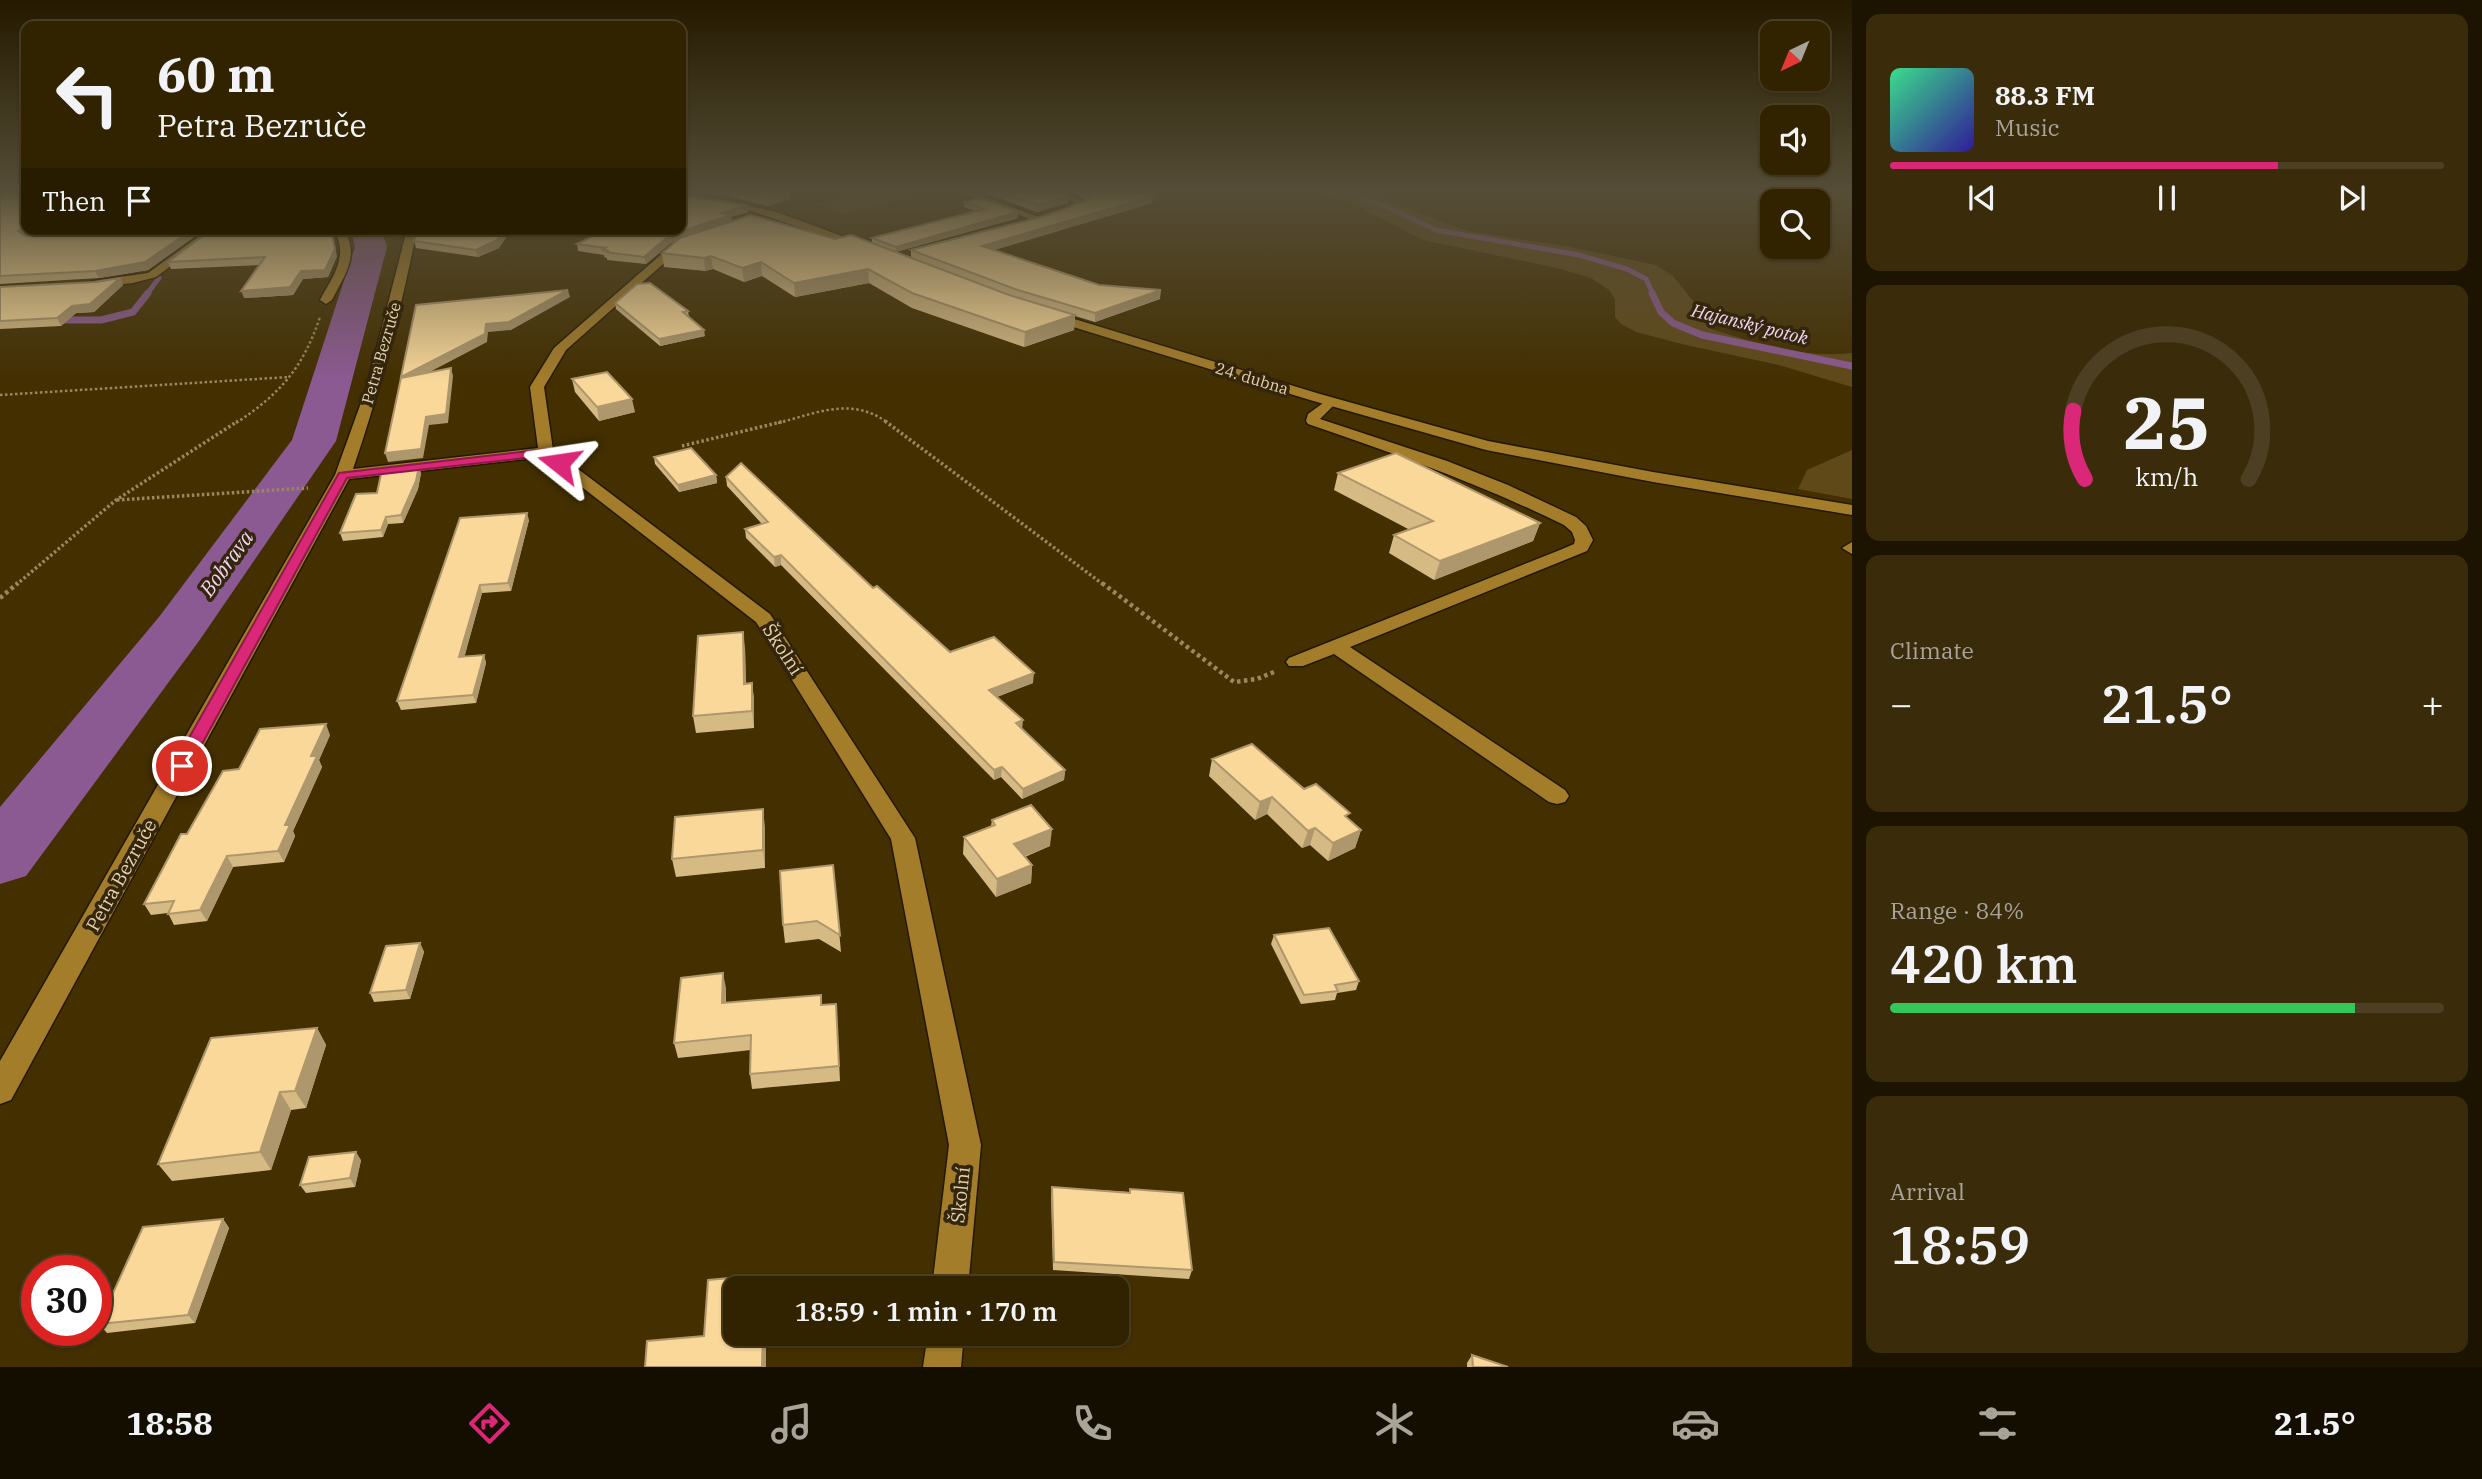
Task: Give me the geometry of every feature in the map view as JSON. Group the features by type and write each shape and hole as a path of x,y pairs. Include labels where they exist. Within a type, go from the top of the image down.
{"street":[{"path":"74,285 134,280 152,275 180,255"},
{"path":"326,300 348,255"},
{"name":"Petra Bezruče","path":"0,1090 343,475 374,386 407,255"},
{"path":"343,475 546,452 537,387 561,348 667,255"},
{"path":"114,298 134,280"},
{"name":"24. dubna","path":"1038,312 1330,402 1486,445 1653,477 1845,509"},
{"path":"1296,662 1566,554 1581,547 1584,540 1580,530 1570,521 1502,488 1313,421 1317,412 1330,402"},
{"name":"Školní","path":"546,452 764,618 902,838 965,1145 951,1276"},
{"path":"1335,646 1557,796"},
{"path":"942,1367 945,1346"}],"path":[{"path":"0,598 116,500 254,411 281,388 310,346 326,300"},
{"path":"0,396 289,377"},
{"path":"682,446 843,407 872,411 1234,682 1257,679 1296,662"},
{"path":"116,500 308,488"}],"shaded area":[{"path":"1494,255 1608,255 1656,265 1673,276 1706,317 1711,329 1798,352 1852,353 1852,387 1779,365 1636,332 1621,324 1615,317 1615,299 1609,290 1591,278"},
{"path":"1852,450 1852,499 1798,489 1807,470"}],"building":[{"path":"0,255 155,255 145,262 95,271 0,276"},
{"path":"178,255 332,255 325,270 301,271 290,287 241,291 265,257 168,262"},
{"path":"677,255 903,255 1009,295 1075,315 1025,332 912,293 868,269 794,283 761,262 742,268 711,256 704,258"},
{"path":"924,255 1008,255 1099,285 1161,290 1095,313 1018,290"},
{"path":"120,278 90,304 72,306 57,318 0,321 0,287 96,282"},
{"path":"650,283 688,311 683,312 704,330 659,339 615,303 637,284"},
{"path":"568,290 509,322 486,324 485,334 401,377 416,305"},
{"path":"451,368 446,414 426,417 421,449 385,453 401,378"},
{"path":"607,372 632,399 597,407 572,379"},
{"path":"691,448 716,475 678,485 654,457"},
{"path":"1396,453 1540,523 1440,561 1394,535 1433,521 1338,473"},
{"path":"741,463 873,588 877,586 950,652 994,637 1034,673 989,690 1023,720 1016,723 1065,770 1023,789 1002,767 994,770 781,555 774,557 745,529 768,522 726,477"},
{"path":"419,466 416,481 401,515 386,517 381,530 340,533 356,494 377,493 382,470"},
{"path":"527,513 508,583 480,585 459,657 484,655 473,695 397,701 460,518"},
{"path":"743,632 744,684 752,683 752,711 693,716 698,636"},
{"path":"326,724 311,756 317,756 285,825 290,825 278,851 227,856 200,910 168,914 174,901 144,904 181,834 187,834 223,771 239,769 260,729"},
{"path":"1252,744 1304,789 1316,784 1350,813 1345,816 1361,830 1333,843 1315,828 1308,831 1272,797 1260,802 1212,759"},
{"path":"1031,805 1052,829 1014,844 1032,865 997,879 964,837 995,825 992,820"},
{"path":"763,809 763,850 672,859 675,817"},
{"path":"833,865 840,935 817,921 783,925 780,871"},
{"path":"1329,928 1359,981 1335,985 1338,991 1304,995 1274,935"},
{"path":"420,943 406,990 370,993 386,946"},
{"path":"723,973 722,1003 821,995 821,1005 836,1004 839,1066 750,1074 751,1035 674,1043 681,978"},
{"path":"317,1028 295,1091 280,1092 260,1152 158,1164 211,1038"},
{"path":"356,1152 350,1178 300,1185 309,1157"},
{"path":"1052,1187 1130,1193 1130,1189 1183,1193 1192,1270 1054,1262"},
{"path":"223,1219 188,1315 112,1323 112,1295 143,1227"},
{"path":"723,1279 723,1346 763,1346 762,1367 645,1367 647,1341 704,1336 708,1280"},
{"path":"1472,1355 1508,1367 1473,1367"}],"waterway":[{"name":"Bobrava","path":"0,857 179,629 314,441 369,255"},
{"name":"Hajanský potok","path":"1578,255 1627,269 1646,279 1653,294"},
{"path":"147,294 159,278"},
{"path":"55,320 101,320 133,312 148,293"},
{"name":"Hajanský potok","path":"1652,293 1661,312 1673,323 1702,335 1852,366"}],"route":[{"path":"182,766 343,475 546,452 559,463"}]}
